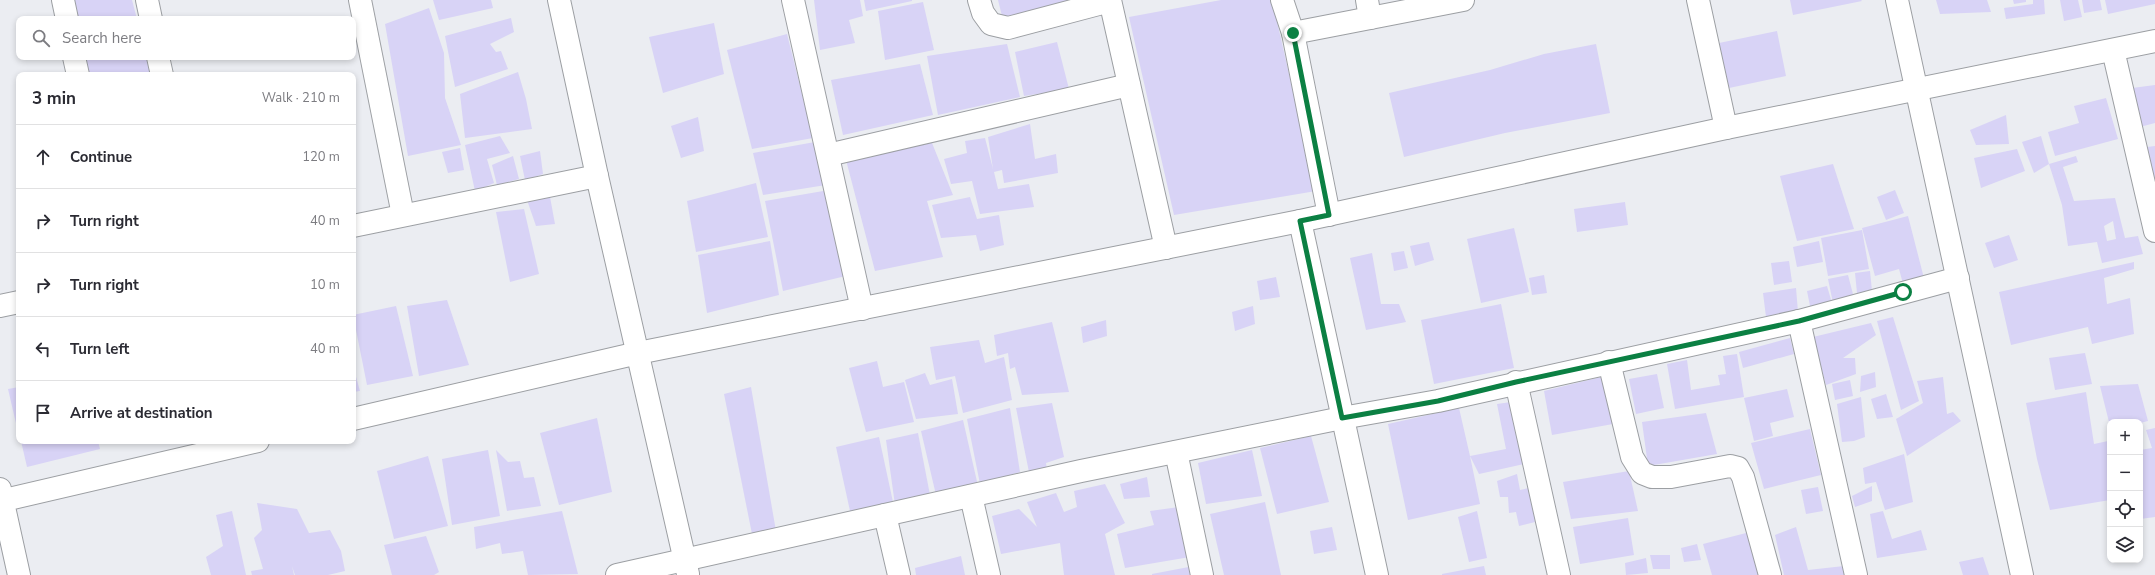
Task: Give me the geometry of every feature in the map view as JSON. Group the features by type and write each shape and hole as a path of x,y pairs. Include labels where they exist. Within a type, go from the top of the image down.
{"street":[{"path":"63,0 66,16"},
{"path":"147,0 150,16"},
{"path":"360,0 403,215"},
{"path":"558,0 687,568"},
{"path":"793,0 862,308"},
{"path":"979,0 983,14 991,24 1008,28 1110,1 1166,248"},
{"path":"1282,0 1293,33 1329,215"},
{"path":"1293,33 1368,9 1463,0"},
{"path":"1698,0 1726,128"},
{"path":"1897,0 2022,575"},
{"path":"356,418 638,353 1300,221 1726,128 2155,41"},
{"path":"2113,50 2154,224"},
{"path":"75,60 77,72"},
{"path":"159,60 161,72"},
{"path":"828,155 1129,85"},
{"path":"356,225 597,176"},
{"path":"1300,221 1377,575"},
{"path":"617,575 687,568 885,515 1176,452 1342,418 1438,401 1516,382 1799,321 1958,278"},
{"path":"0,306 16,303"},
{"path":"1799,321 1856,575"},
{"path":"1609,362 1632,457 1642,473 1652,478 1671,478 1730,466 1738,468 1743,477 1770,575"},
{"path":"1516,382 1559,575"},
{"path":"19,575 1,497 244,444"},
{"path":"1176,452 1202,575"},
{"path":"971,496 989,575"},
{"path":"885,515 899,575"}],"building":[{"path":"72,0 132,0 136,16 75,16"},
{"path":"433,0 491,0 493,8 439,20"},
{"path":"814,0 860,0 863,16 849,20 855,43 820,50"},
{"path":"864,0 912,0 912,1 866,11"},
{"path":"998,0 1077,0 1003,20"},
{"path":"1221,0 1272,0 1316,191 1174,215 1129,17"},
{"path":"1790,0 1861,0 1862,1 1793,15"},
{"path":"1936,0 1987,0 1991,12 1940,14"},
{"path":"2013,0 2026,0 2026,2 2014,4"},
{"path":"2033,0 2044,0 2045,14 2006,19 2004,8 2033,4"},
{"path":"2060,0 2078,0 2082,17 2064,21"},
{"path":"2082,0 2100,0 2102,10 2084,13"},
{"path":"2105,0 2155,0 2155,4 2108,14"},
{"path":"923,2 934,50 885,60 878,11"},
{"path":"429,8 444,53 445,98 461,145 408,156 385,24"},
{"path":"511,18 514,32 490,44 496,52 501,51 508,69 455,87 445,36"},
{"path":"714,23 724,74 663,93 649,37"},
{"path":"1777,31 1786,76 1729,88 1719,43"},
{"path":"787,34 813,138 752,149 727,50"},
{"path":"1057,42 1069,89 1024,96 1015,52"},
{"path":"1007,44 1020,97 938,115 927,56"},
{"path":"1596,44 1610,113 1505,133 1404,157 1389,93 1490,70 1544,54"},
{"path":"84,60 148,60 151,72 86,72"},
{"path":"920,64 933,115 843,135 831,80"},
{"path":"518,72 526,99 532,129 465,138 460,94"},
{"path":"2155,85 2155,123 2136,128 2132,88"},
{"path":"2106,98 2118,139 2055,156 2048,132 2079,123 2074,106"},
{"path":"2006,115 2009,144 1976,145 1970,130"},
{"path":"698,117 704,151 681,158 671,126"},
{"path":"1030,124 1035,159 1056,154 1058,173 1004,183 1002,170 994,172 998,189 1029,184 1034,207 980,214 972,181 951,184 944,159 967,153 965,141 985,138 993,169 988,137"},
{"path":"500,136 510,153 487,159 494,183 475,191 465,145"},
{"path":"2041,136 2049,164 2034,173 2022,142"},
{"path":"815,142 826,185 763,195 753,153"},
{"path":"932,143 953,195 927,201 943,257 875,271 846,160"},
{"path":"2155,146 2155,186 2154,186 2147,147"},
{"path":"460,148 464,170 448,173 442,152"},
{"path":"2017,149 2025,171 1981,188 1974,158"},
{"path":"540,151 543,174 525,180 520,156"},
{"path":"513,156 519,179 497,185 492,165"},
{"path":"2076,156 2078,162 2063,167 2074,201 2115,198 2125,238 2138,236 2143,254 2102,263 2097,242 2068,246 2062,205 2049,164","holes":["2113,221 2116,239 2107,241 2104,226"]},
{"path":"1833,164 1854,229 1797,241 1780,176"},
{"path":"756,183 768,237 696,252 687,201"},
{"path":"829,190 850,275 783,291 765,201"},
{"path":"1895,190 1904,213 1886,220 1877,197"},
{"path":"550,197 555,224 536,226 527,200"},
{"path":"970,197 977,219 999,215 1004,245 980,251 976,235 941,238 932,205"},
{"path":"1625,202 1628,225 1577,232 1574,209"},
{"path":"524,209 539,274 510,282 496,212"},
{"path":"1908,216 1926,286 1905,291 1899,269 1875,276 1862,228"},
{"path":"1514,228 1529,292 1481,303 1467,239"},
{"path":"1862,230 1869,269 1828,276 1821,238"},
{"path":"2009,235 2018,260 1994,268 1985,243"},
{"path":"770,241 779,295 707,313 698,255"},
{"path":"1819,241 1823,262 1797,267 1793,247"},
{"path":"1429,242 1434,260 1415,266 1410,246"},
{"path":"1404,251 1408,268 1394,271 1391,253"},
{"path":"1372,253 1381,304 1399,304 1406,322 1366,330 1350,258"},
{"path":"1789,261 1792,282 1774,285 1771,263"},
{"path":"2134,262 2134,269 2104,278 2107,304 2130,298 2134,334 2092,344 2088,327 2011,345 1999,292"},
{"path":"1870,271 1872,291 1857,293 1855,273"},
{"path":"1544,275 1547,293 1532,295 1529,278"},
{"path":"1848,275 1854,298 1833,303 1828,279"},
{"path":"1276,277 1280,297 1260,300 1257,281"},
{"path":"1827,286 1832,303 1811,311 1807,291"},
{"path":"1796,288 1798,312 1766,317 1763,293"},
{"path":"447,300 469,365 419,376 407,306"},
{"path":"1501,304 1514,368 1434,384 1421,320"},
{"path":"396,306 413,376 367,385 356,330 356,314"},
{"path":"1253,306 1255,324 1235,331 1232,312"},
{"path":"1893,317 1919,401 1901,410 1877,321"},
{"path":"1106,320 1107,336 1083,343 1081,327"},
{"path":"1052,322 1069,392 1022,395 1015,367 1010,369 1008,353 997,356 994,335"},
{"path":"1871,323 1876,335 1843,358 1855,358 1856,374 1826,385 1813,337"},
{"path":"1790,338 1794,354 1743,368 1739,352"},
{"path":"979,340 985,363 1004,357 1012,400 963,413 955,376 936,380 930,347"},
{"path":"2085,353 2092,384 2055,390 2049,358"},
{"path":"1737,354 1744,397 1675,409 1667,364 1687,360 1691,390 1720,385 1718,375 1726,374 1723,356"},
{"path":"877,361 883,387 904,382 914,422 866,432 849,368"},
{"path":"1875,372 1876,387 1860,392 1861,376"},
{"path":"925,373 930,385 952,379 958,414 916,419 905,380"},
{"path":"1657,374 1664,408 1636,414 1629,379"},
{"path":"356,377 360,391 356,392"},
{"path":"1601,377 1613,424 1552,435 1544,391"},
{"path":"1943,377 1947,414 1953,412 1961,421 1907,456 1896,419 1923,403 1917,381"},
{"path":"1850,380 1853,396 1835,400 1832,384"},
{"path":"2138,384 2148,421 2143,422 2143,419 2108,419 2100,386"},
{"path":"751,387 776,531 753,539 724,394"},
{"path":"16,388 16,423 8,389"},
{"path":"1787,389 1794,417 1770,423 1773,436 1754,441 1744,398"},
{"path":"2086,392 2094,444 2107,441 2107,500 2050,510 2037,459 2026,403"},
{"path":"1886,394 1893,417 1877,419 1871,399"},
{"path":"1861,397 1865,437 1854,441 1842,442 1837,404"},
{"path":"1511,402 1524,464 1479,474 1470,456 1506,449 1497,404"},
{"path":"1052,403 1064,457 1046,463 1047,470 1029,472 1016,408"},
{"path":"1010,408 1020,472 980,484 967,419"},
{"path":"1459,408 1480,504 1408,520 1388,424"},
{"path":"1706,413 1717,454 1648,466 1642,422"},
{"path":"597,418 612,492 559,505 540,433"},
{"path":"963,420 978,486 936,495 921,431"},
{"path":"2155,428 2155,517 2143,519 2143,450 2152,448 2146,430"},
{"path":"1810,429 1821,475 1764,489 1751,443"},
{"path":"918,433 930,495 895,505 886,440"},
{"path":"1311,436 1329,502 1277,514 1260,448"},
{"path":"879,437 893,502 850,511 836,447"},
{"path":"22,444 99,444 100,449 27,467"},
{"path":"488,450 500,516 452,525 442,459"},
{"path":"496,450 508,462 520,461 524,478 534,477 541,506 507,511"},
{"path":"1252,450 1262,496 1206,504 1198,463"},
{"path":"1904,454 1913,502 1885,510 1876,482 1865,484 1863,468"},
{"path":"428,456 448,526 394,539 377,471"},
{"path":"1629,471 1638,511 1571,519 1563,482"},
{"path":"1517,474 1520,490 1529,488 1535,522 1519,526 1516,512 1509,513 1508,497 1500,497 1497,481"},
{"path":"1147,477 1150,497 1124,499 1120,484"},
{"path":"1105,484 1125,523 1105,534 1115,575 1064,575 1060,543 1001,554 992,516 1019,509 1037,527 1027,502 1056,493 1064,512 1077,507 1074,491"},
{"path":"1872,486 1872,501 1855,507 1852,496"},
{"path":"1818,487 1823,511 1806,514 1801,490"},
{"path":"1265,502 1281,575 1224,575 1210,514"},
{"path":"257,503 297,509 309,533 330,530 341,551 345,571 328,575 295,575 292,566 294,575 252,575 251,571 263,569 254,538 262,530"},
{"path":"1179,507 1190,557 1125,568 1117,534 1154,525 1150,511"},
{"path":"232,511 246,575 211,575 206,557 223,546 216,515"},
{"path":"562,511 578,574 528,575 523,551 502,554 500,543 476,549 474,527"},
{"path":"1477,511 1487,558 1469,562 1458,517"},
{"path":"1883,511 1892,539 1921,530 1927,550 1877,558 1870,514"},
{"path":"1628,518 1634,555 1580,564 1573,527"},
{"path":"1332,527 1337,550 1314,554 1310,531"},
{"path":"1796,527 1808,570 1844,566 1846,575 1784,575 1775,535"},
{"path":"1750,532 1758,575 1712,575 1703,544"},
{"path":"426,536 439,572 434,575 392,575 384,545"},
{"path":"1697,544 1701,560 1684,562 1681,548"},
{"path":"1650,555 1670,555 1670,569 1653,569"},
{"path":"961,556 965,575 916,575 915,568"},
{"path":"1983,557 1989,575 1963,575 1959,562"},
{"path":"1646,558 1648,573 1626,575 1625,563"},
{"path":"1194,566 1196,575 1152,575 1152,574"},
{"path":"1484,566 1486,575 1442,575 1442,574"}],"route":[{"path":"1293,33 1329,215 1300,221 1342,418 1438,401 1516,382 1799,321 1903,292"}]}
